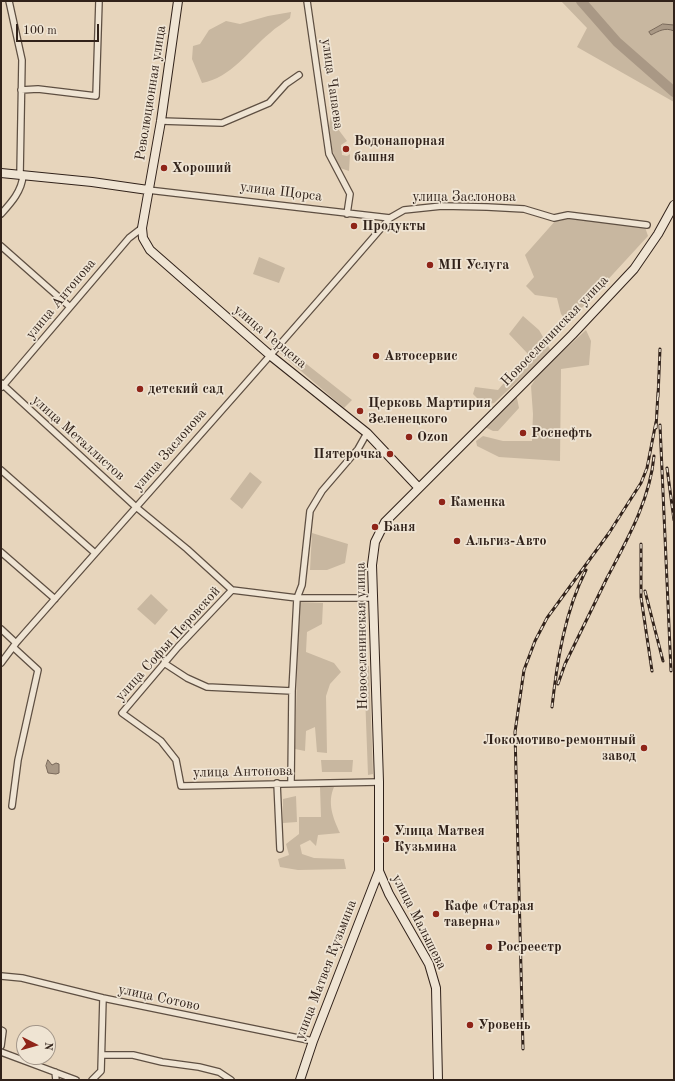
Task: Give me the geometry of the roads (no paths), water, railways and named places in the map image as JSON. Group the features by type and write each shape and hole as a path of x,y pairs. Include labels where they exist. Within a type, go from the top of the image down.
{"main road":[{"name":"Революционная улица","path":"148,190 161,122 178,1"},
{"name":"улица Щорса","path":"1,173 92,182 148,190"},
{"name":"улица Герцена","path":"148,190 142,228 143,238 150,250 271,356 367,434 418,487"},
{"name":"Новоселенинская улица","path":"378,871 379,782 372,565 375,542 385,522 418,487 572,335 634,268 658,234 674,205"},
{"name":"улица Матвея Кузьмина","path":"300,1080 313,1041 378,871"},
{"name":"улица Малышева","path":"378,871 429,964 436,988 438,1080"}],"street":[{"path":"1,214 18,192 22,183 21,51 9,1"},
{"path":"22,90 38,89 96,96 99,1"},
{"name":"улица Чапаева","path":"307,1 329,154 350,194 347,214"},
{"path":"161,122 222,123 269,103 286,84 299,75"},
{"name":"улица Щорса","path":"148,190 390,218"},
{"name":"улица Заслонова","path":"1,663 95,553 226,404 271,356 390,218 404,210 442,206 524,210 554,218 568,215 646,225"},
{"name":"улица Антонова","path":"2,385 129,238 142,228"},
{"path":"1,246 70,307"},
{"name":"улица Металлистов","path":"2,385 136,507 187,549 232,590"},
{"path":"291,782 292,691 297,598 302,585 310,511 322,491 358,449 367,434"},
{"path":"1,470 95,553"},
{"path":"1,552 55,599"},
{"path":"232,590 297,598 373,598"},
{"name":"улица Софьи Перовской","path":"122,713 164,663 232,590"},
{"path":"1,629 38,670 18,760 12,806"},
{"path":"164,663 187,678 207,687 292,691"},
{"name":"улица Антонова","path":"122,713 161,741 176,760 181,786 291,782 379,782"},
{"path":"277,783 280,849"},
{"name":"улица Сотово","path":"1,976 22,978 103,998 313,1041"},
{"path":"92,1080 101,1071 103,998"},
{"path":"1,1030 3,1030 1,1046"},
{"path":"1,1052 76,1080"},
{"path":"102,1055 133,1055 162,1062 199,1067 219,1072 231,1080"},
{"path":"55,1072 56,1080"}],"waterway":[{"path":"581,1 617,42 674,92"}],"railway":[{"path":"658,397 660,349"},
{"path":"656,428 658,392"},
{"path":"523,1049 515,732 524,670 535,641 547,618 609,533 641,483 647,468 656,422"},
{"path":"660,425 671,671"},
{"path":"558,684 565,664 630,534 643,504 652,472 654,456"},
{"path":"667,468 674,520"},
{"path":"641,544 641,597 652,671"},
{"path":"552,707 559,654 567,619 586,570"},
{"path":"645,591 663,661"}],"place":[{"name":"Водонапорная башня","path":"346,149"},
{"name":"Хороший","path":"164,168"},
{"name":"Продукты","path":"354,226"},
{"name":"МП Услуга","path":"430,265"},
{"name":"Автосервис","path":"376,356"},
{"name":"детский сад","path":"140,389"},
{"name":"Церковь Мартирия Зеленецкого","path":"360,411"},
{"name":"Роснефть","path":"523,433"},
{"name":"Ozon","path":"409,437"},
{"name":"Пятерочка","path":"390,454"},
{"name":"Каменка","path":"442,502"},
{"name":"Баня","path":"375,527"},
{"name":"Альгиз-Авто","path":"457,541"},
{"name":"Локомотиво-ремонтный завод","path":"644,748"},
{"name":"Улица Матвея Кузьмина","path":"386,839"},
{"name":"Кафе «Старая таверна»","path":"436,914"},
{"name":"Росреестр","path":"489,947"},
{"name":"Уровень","path":"470,1025"}]}
